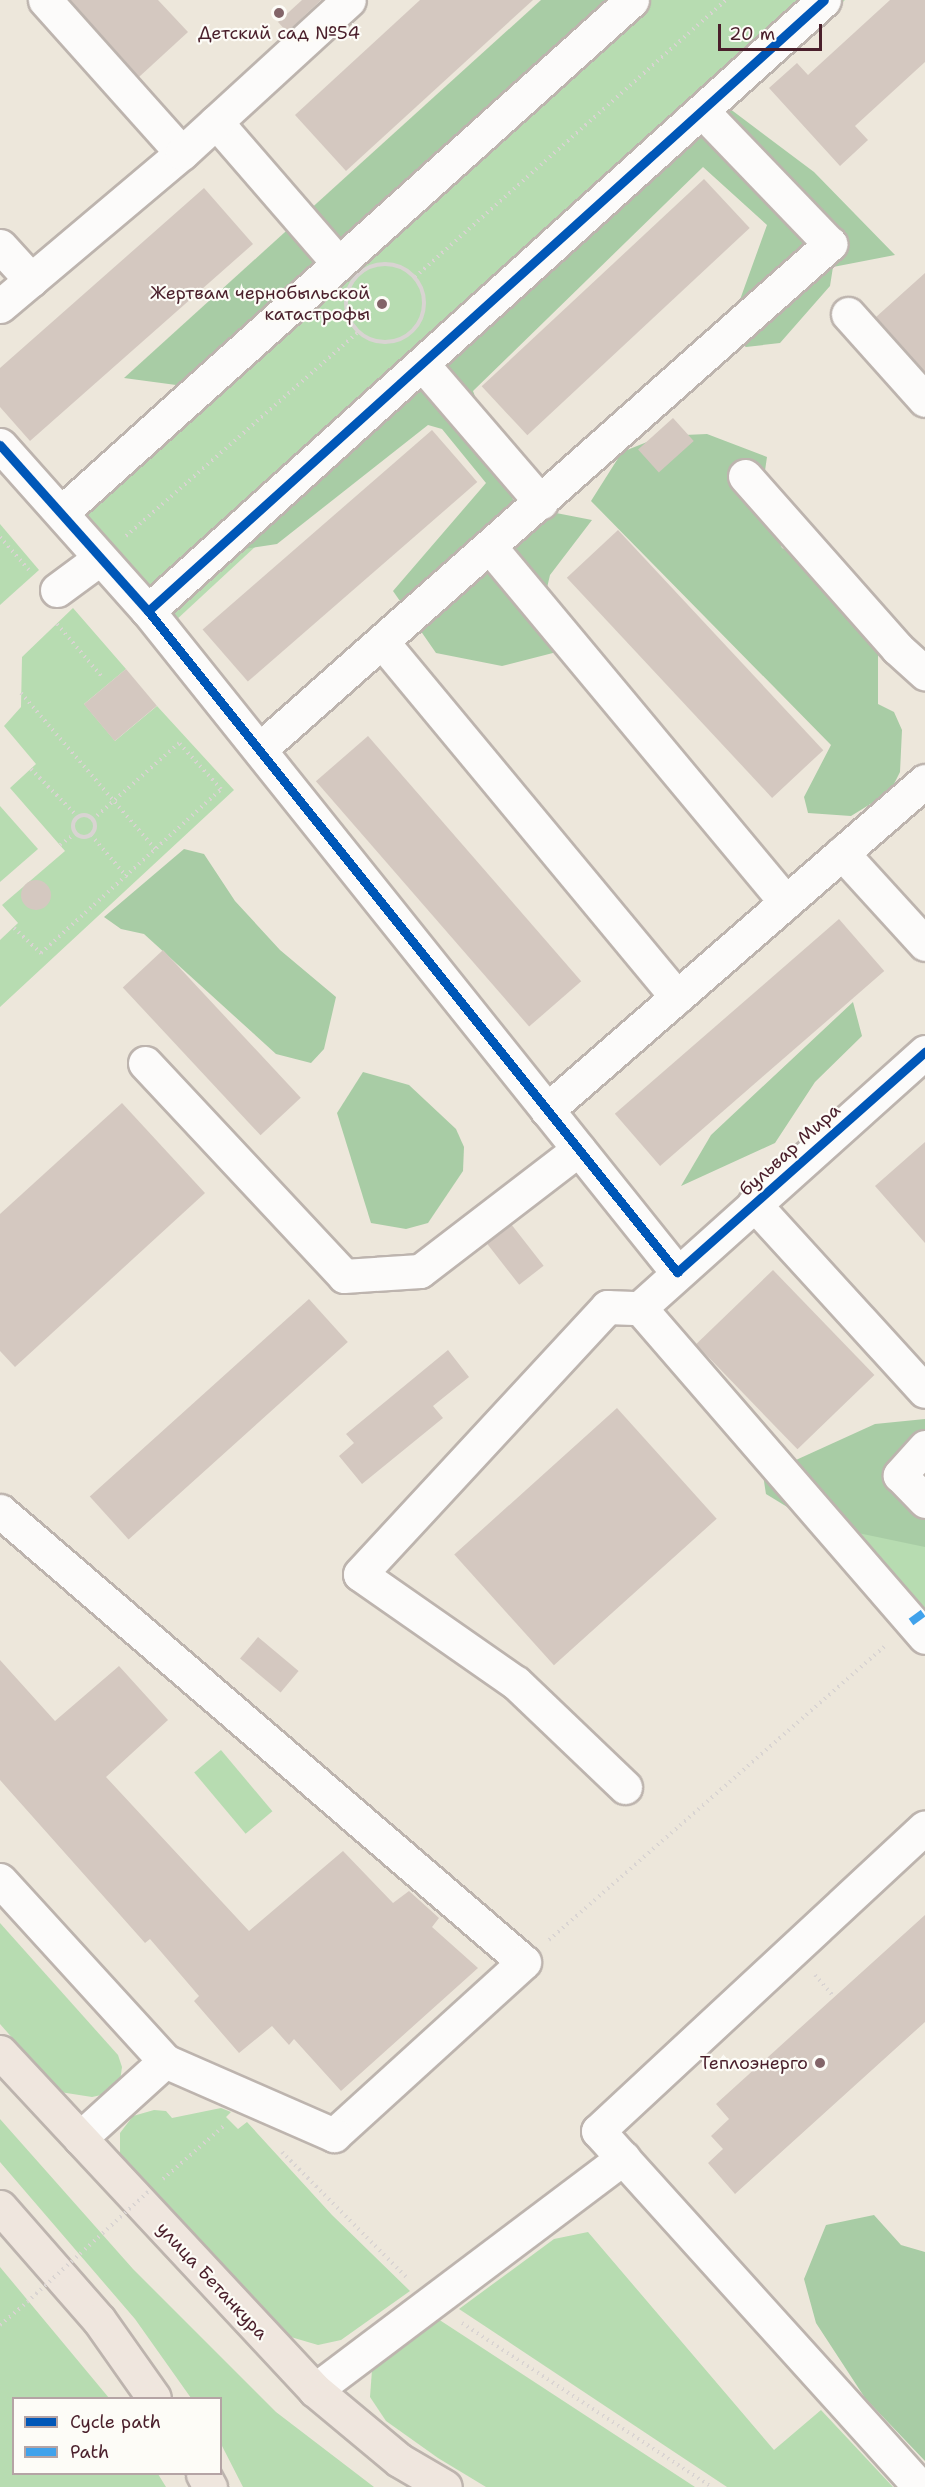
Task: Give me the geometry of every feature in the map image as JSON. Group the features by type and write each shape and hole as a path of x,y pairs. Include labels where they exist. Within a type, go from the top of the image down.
{"main road":[{"name":"улица Бетанкура","path":"0,2052 315,2390 399,2460 445,2487"},
{"path":"0,2207 99,2320 153,2397"}],"street":[{"path":"45,0 182,153"},
{"path":"0,306 182,153 349,0"},
{"path":"62,512 632,0"},
{"path":"148,611 703,112 824,0"},
{"path":"260,749 383,643 830,244 703,112"},
{"path":"216,122 338,263"},
{"path":"0,246 31,280"},
{"path":"848,314 925,400"},
{"path":"423,365 541,502"},
{"path":"0,445 62,512 99,559 148,611 677,1272"},
{"path":"745,476 897,648 925,673"},
{"path":"490,547 786,902"},
{"path":"46,583 99,559"},
{"path":"383,643 677,997"},
{"path":"547,1110 925,781"},
{"path":"842,853 925,944"},
{"name":"бульвар Мира","path":"640,1308 677,1272 925,1052"},
{"path":"144,1063 344,1276 420,1271 579,1149"},
{"path":"754,1204 925,1391"},
{"path":"625,1787 516,1683 360,1574 607,1307 640,1308 918,1630"},
{"path":"925,1447 900,1475 925,1501"},
{"path":"0,1510 524,1962 334,2134 165,2061 0,1880"},
{"path":"920,2487 598,2131 925,1827"},
{"path":"80,2139 165,2061"},
{"path":"315,2390 623,2158"}],"path":[{"path":"415,277 726,0"},
{"path":"377,265 404,268 415,277 425,305 418,325 409,335 383,343 358,332 346,310 346,297 354,279 377,265"},
{"path":"99,559 358,332"},
{"path":"0,537 46,583"},
{"path":"57,623 103,678"},
{"path":"21,693 157,851"},
{"path":"14,928 41,953 157,851 221,789 179,743 93,819"},
{"path":"31,769 78,817"},
{"path":"86,815 93,819 96,827 91,835 83,837 76,833 73,825 78,817 86,815"},
{"path":"60,845 76,833"},
{"path":"91,835 128,877"},
{"path":"524,1962 918,1630"},
{"path":"0,2325 233,2118"}],"green space":[{"path":"541,0 612,0 191,387 124,378"},
{"path":"618,0 845,0 174,622 60,497"},
{"path":"709,93 814,172 895,255 833,267 830,286 780,343 746,347 731,338 733,319 767,225 703,167 473,391 515,505 592,520 550,575 546,592 588,644 502,666 436,653 393,591 486,483 442,429 428,425 277,544 244,549 450,362 537,245"},
{"path":"707,434 767,457 761,498 782,548 849,576 868,588 878,603 878,704 894,712 902,730 900,772 890,792 851,816 808,813 804,797 831,745 591,501 622,452 662,436"},
{"path":"0,524 39,570 0,605"},
{"path":"73,608 126,669 84,704 115,741 157,706 234,790 0,1007 0,940 18,923 2,905 65,851 10,788 36,764 4,726 21,707 22,657","holes":["36,883 45,887 48,895 45,904 36,908 28,904 24,895 28,887"]},
{"path":"0,806 38,849 0,882"},
{"path":"184,849 204,854 235,901 280,950 336,997 324,1049 311,1063 276,1054 144,934 121,929 104,917"},
{"path":"853,1002 862,1036 815,1082 775,1143 681,1186 711,1135"},
{"path":"363,1072 409,1085 456,1129 464,1147 463,1171 428,1223 406,1229 371,1223 337,1113"},
{"path":"925,1419 925,1547 815,1524 766,1494 763,1475 875,1424"},
{"path":"925,1466 925,1611 854,1529"},
{"path":"221,1750 272,1811 246,1834 194,1772"},
{"path":"0,1923 118,2055 122,2067 120,2081 106,2094 92,2097 60,2092 0,2024"},
{"path":"221,2108 231,2112 226,2117 238,2129 247,2122 332,2215 410,2291 341,2340 318,2345 284,2335 120,2168 120,2133 133,2116 154,2110 166,2111 172,2118"},
{"path":"0,2119 133,2269 276,2412 374,2487 243,2487 222,2446 222,2397 190,2397 135,2319 0,2162"},
{"path":"874,2215 901,2245 925,2252 925,2461 865,2398 816,2323 804,2279 826,2225"},
{"path":"588,2232 774,2450 821,2410 893,2487 727,2487 459,2309 554,2239"},
{"path":"0,2267 108,2397 12,2397 12,2475 159,2475 166,2487 0,2487"},
{"path":"435,2317 695,2487 486,2487 438,2458 386,2421 370,2397 372,2370 379,2360"}],"building":[{"path":"70,0 158,0 188,32 139,77"},
{"path":"302,0 321,0 287,32 278,22"},
{"path":"420,0 533,0 346,171 295,115"},
{"path":"890,0 925,0 925,62 855,126 868,140 840,166 769,88 797,63 808,75"},
{"path":"704,179 750,228 527,435 482,386"},
{"path":"204,188 253,244 30,441 0,407 0,368"},
{"path":"925,273 925,372 876,317"},
{"path":"673,418 694,441 659,472 638,449"},
{"path":"432,430 477,482 248,682 203,629"},
{"path":"618,530 823,750 772,798 567,578"},
{"path":"126,669 157,706 115,741 84,704"},
{"path":"368,736 581,981 529,1027 316,781"},
{"path":"36,880 47,884 51,895 47,906 36,910 25,906 21,895 25,884"},
{"path":"839,919 884,971 660,1166 615,1114"},
{"path":"163,950 301,1098 261,1135 123,988"},
{"path":"122,1103 205,1193 15,1367 0,1351 0,1214"},
{"path":"925,1142 925,1243 875,1186"},
{"path":"511,1224 544,1266 519,1285 487,1243"},
{"path":"773,1270 874,1375 797,1449 696,1344"},
{"path":"309,1299 348,1342 129,1539 90,1496"},
{"path":"448,1350 469,1377 433,1406 443,1418 362,1484 339,1456 354,1443 346,1434"},
{"path":"617,1408 717,1519 554,1665 454,1555"},
{"path":"258,1637 299,1671 281,1693 240,1658"},
{"path":"0,1660 55,1721 119,1666 168,1720 106,1777 249,1931 343,1851 393,1903 409,1891 439,1918 432,1927 478,1968 341,2091 294,2039 289,2045 272,2026 239,2053 194,2001 199,1996 150,1939 145,1943 0,1780"},
{"name":"Теплоэнерго","path":"925,1915 925,2022 735,2194 708,2163 723,2149 711,2136 729,2119 716,2104"}],"marked path":[{"path":"911,1622 925,1612"}],"cycle path":[{"path":"148,611 824,0"},
{"path":"0,445 148,611 677,1272 925,1052"}],"place":[{"name":"Детский сад №54","path":"279,13"},
{"name":"Жертвам чернобыльской катастрофы","path":"382,304"},
{"name":"Теплоэнерго","path":"820,2063"}]}
